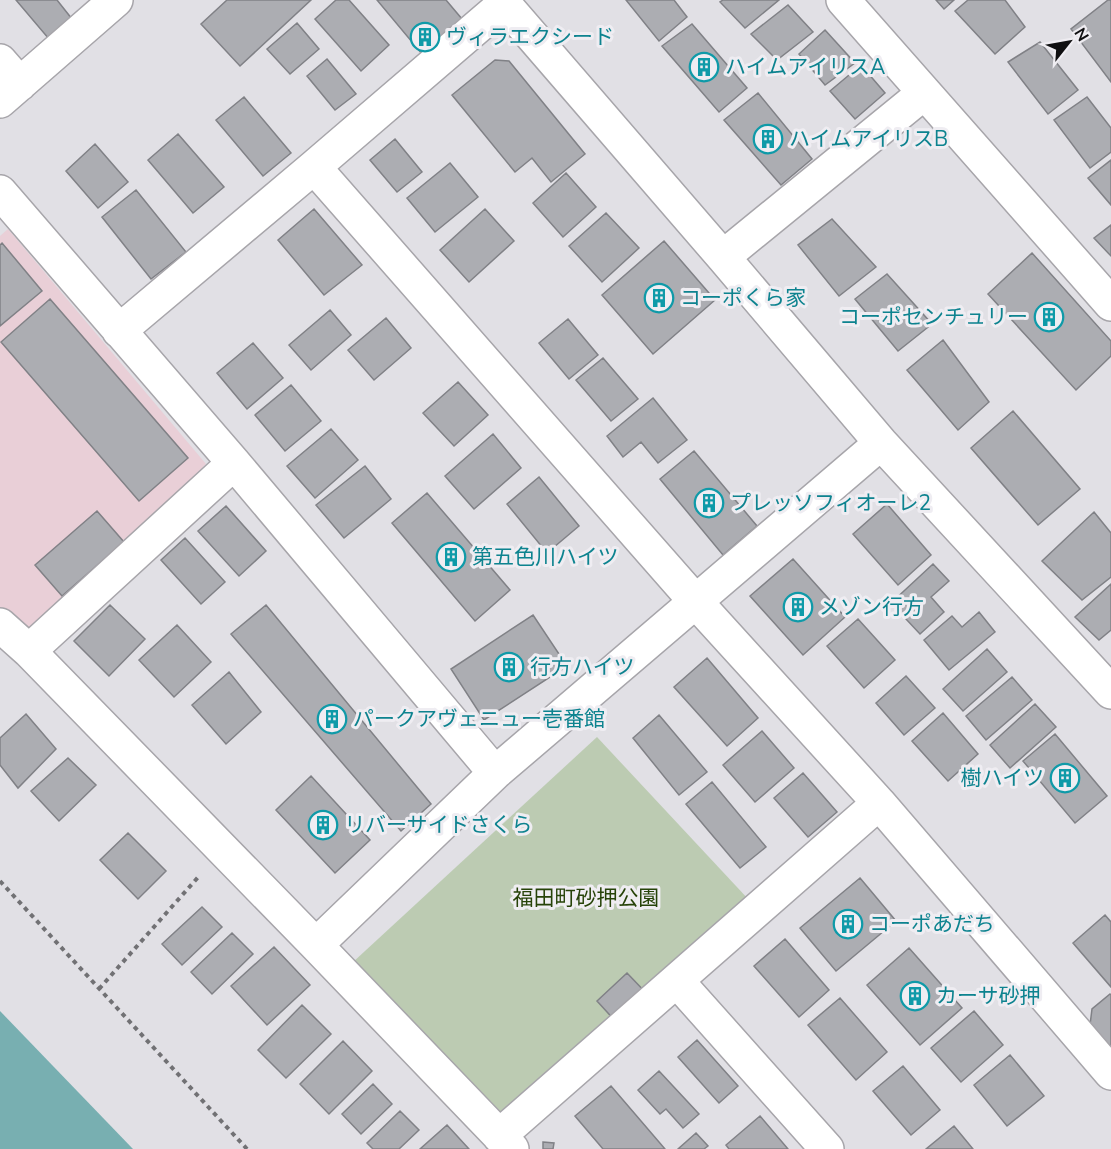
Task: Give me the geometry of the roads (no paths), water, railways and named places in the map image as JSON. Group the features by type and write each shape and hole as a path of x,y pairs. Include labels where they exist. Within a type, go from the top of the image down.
{"street":[{"path":"7,82 116,0"},
{"path":"843,0 1111,304"},
{"path":"119,331 314,167 502,2 723,256 881,443 1111,692"},
{"path":"723,256 924,93"},
{"path":"314,167 696,602 879,803 1111,1073"},
{"path":"0,192 234,463 495,773"},
{"path":"316,945 495,773 881,443"},
{"path":"29,651 234,463"},
{"path":"0,625 29,651 316,945 505,1143 677,981 879,803"},
{"path":"677,981 827,1149"}],"water":[{"path":"0,1011 133,1149 0,1149"}],"place":[{"name":"ヴィラエクシード","path":"425,37"},
{"name":"ハイムアイリスA","path":"704,67"},
{"name":"ハイムアイリスB","path":"768,139"},
{"name":"コーポくら家","path":"659,298"},
{"name":"コーポセンチュリー","path":"1049,317"},
{"name":"プレッソフィオーレ2","path":"709,503"},
{"name":"第五色川ハイツ","path":"451,557"},
{"name":"メゾン行方","path":"798,607"},
{"name":"行方ハイツ","path":"509,667"},
{"name":"パークアヴェニュー壱番館","path":"332,719"},
{"name":"樹ハイツ","path":"1065,778"},
{"name":"リバーサイドさくら","path":"323,825"},
{"name":"コーポあだち","path":"848,924"},
{"name":"カーサ砂押","path":"915,996"}],"park label":[{"name":"福田町砂押公園","path":"586,898"}]}
